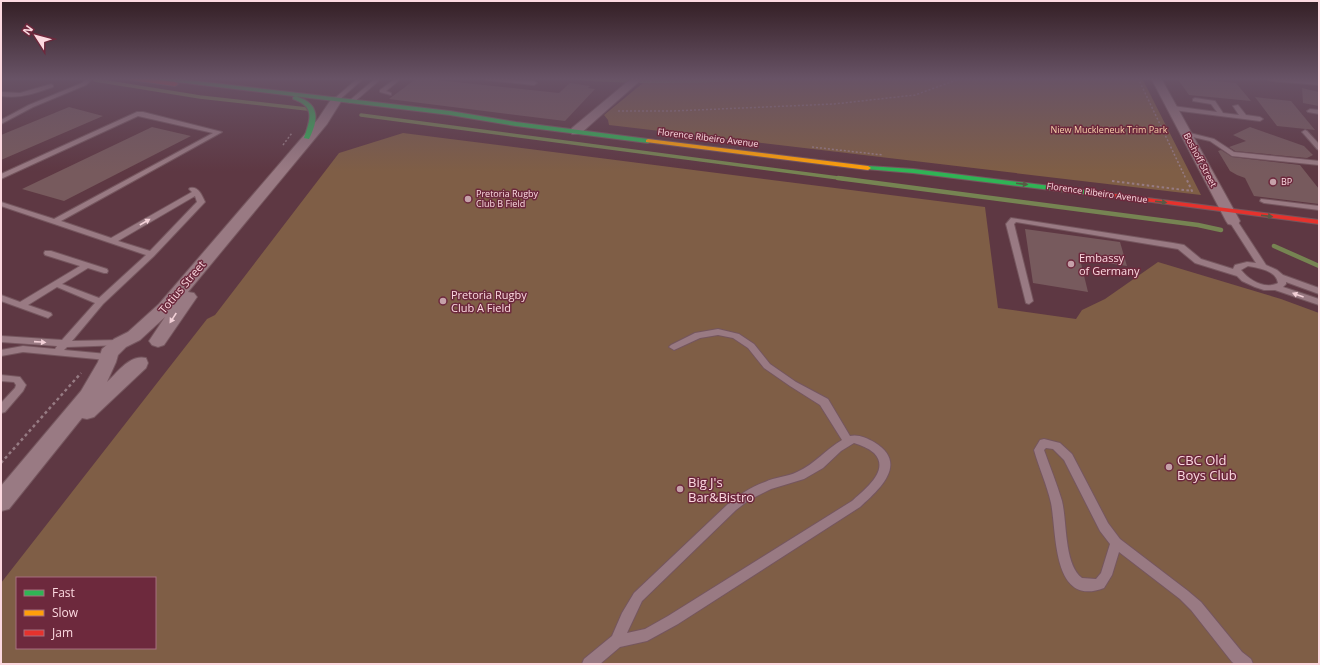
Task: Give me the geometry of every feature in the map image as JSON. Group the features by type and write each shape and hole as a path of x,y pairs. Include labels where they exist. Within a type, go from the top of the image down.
{"main road":[{"path":"307,138 313,120 314,112 312,109"},
{"name":"Florence Ribeiro Avenue","path":"385,109 491,124 516,124 872,168 1078,201"},
{"name":"Florence Ribeiro Avenue","path":"872,168 913,171 1004,182 1232,218 1319,222"}],"street":[{"name":"Totius Street","path":"1,502 88,396 103,359 156,317 165,308 322,120 335,109"},
{"name":"Totius Street","path":"28,470 139,363 153,354 159,345 158,341 190,294 337,109"},
{"path":"576,131 602,109"},
{"name":"Boshoff Street","path":"1174,109 1232,218"},
{"path":"123,342 143,336 155,338 158,341"},
{"path":"103,359 116,366 123,367 139,363"}],"lane":[{"path":"1,122 26,109"},
{"path":"1181,109 1260,118"},
{"path":"1218,109 1221,114"},
{"path":"1238,109 1244,117"},
{"path":"1310,111 1319,112"},
{"path":"1,177 137,114 143,114 218,132 54,222"},
{"path":"1305,132 1319,148"},
{"path":"1186,134 1212,140 1232,154 1319,163"},
{"path":"57,352 100,302 151,254 201,202 194,191 112,241"},
{"path":"1264,201 1319,208"},
{"path":"1,204 151,254"},
{"path":"1232,218 1262,266"},
{"path":"1029,301 1010,224 1014,220 1173,245 1180,247 1198,261 1239,274 1250,282 1258,285 1276,287 1319,302"},
{"path":"48,254 104,271"},
{"path":"1239,274 1237,270 1241,265 1247,264 1262,266 1281,277 1319,291"},
{"path":"21,305 86,266"},
{"path":"1276,287 1282,284 1283,281 1281,277"},
{"path":"56,284 100,302"},
{"path":"1,298 48,315"},
{"path":"674,347 698,335 718,332 736,336 750,346 767,366 793,384 824,402 848,441"},
{"path":"1,339 65,344 123,342"},
{"path":"1,352 22,349 57,352 103,359"},
{"path":"1,378 16,379 21,385 20,389 1,410"},
{"path":"589,664 618,641 647,635 673,620 856,504 874,487 884,474 886,468 884,459 878,450 859,440 848,441 837,448 819,465 800,476 768,485 745,497 732,507 638,597 626,617 618,641"},
{"path":"1116,543 1106,575 1100,584 1086,585 1077,582 1071,576 1066,563 1058,510 1040,450 1044,443 1056,446 1068,457 1104,527 1116,543 1188,599 1237,657 1246,664"}],"path":[{"path":"614,111 718,109"},
{"path":"1110,181 1192,191 1153,109"},
{"path":"282,146 305,114 314,112"},
{"path":"810,147 889,156"},
{"path":"1,463 103,359"}],"green space":[{"name":"Niew Muckleneuk Trim Park","path":"611,109 1158,109 1201,195 609,125 608,120 604,115"},
{"path":"403,133 985,207 998,308 1076,319 1082,310 1105,299 1158,262 1281,299 1319,313 1319,664 1,664 1,583 207,319 215,315 339,153"}],"building":[{"path":"64,109 77,109 103,116 1,160 1,135"},
{"path":"469,109 576,109 565,121"},
{"path":"1264,109 1298,109 1315,130 1277,126"},
{"path":"152,127 191,136 64,201 22,189"},
{"path":"1250,127 1304,146 1313,155 1307,158 1235,151 1229,147 1246,141 1233,135"},
{"path":"1221,150 1232,157 1300,165 1319,189 1319,204 1254,196 1245,178 1230,171 1218,151"},
{"path":"1025,229 1120,242 1127,266 1080,259 1088,292 1033,283"}],"waterway":[{"path":"361,115 846,179"},
{"path":"838,178 1198,225 1221,230"},
{"path":"1274,246 1319,266"}],"traffic: fast":[{"path":"307,138 313,119 312,109"},
{"path":"417,109 516,124 648,141"},
{"path":"868,168 913,171 1108,195"}],"traffic: slow":[{"path":"648,141 868,168"}],"traffic: jam":[{"path":"1108,195 1319,222"}],"place":[{"name":"BP","path":"1273,182"},
{"name":"Pretoria Rugby Club B Field","path":"468,199"},
{"name":"Embassy of Germany","path":"1071,264"},
{"name":"Pretoria Rugby Club A Field","path":"443,301"},
{"name":"CBC Old Boys Club","path":"1169,467"},
{"name":"Big J's Bar&Bistro","path":"680,489"}]}
